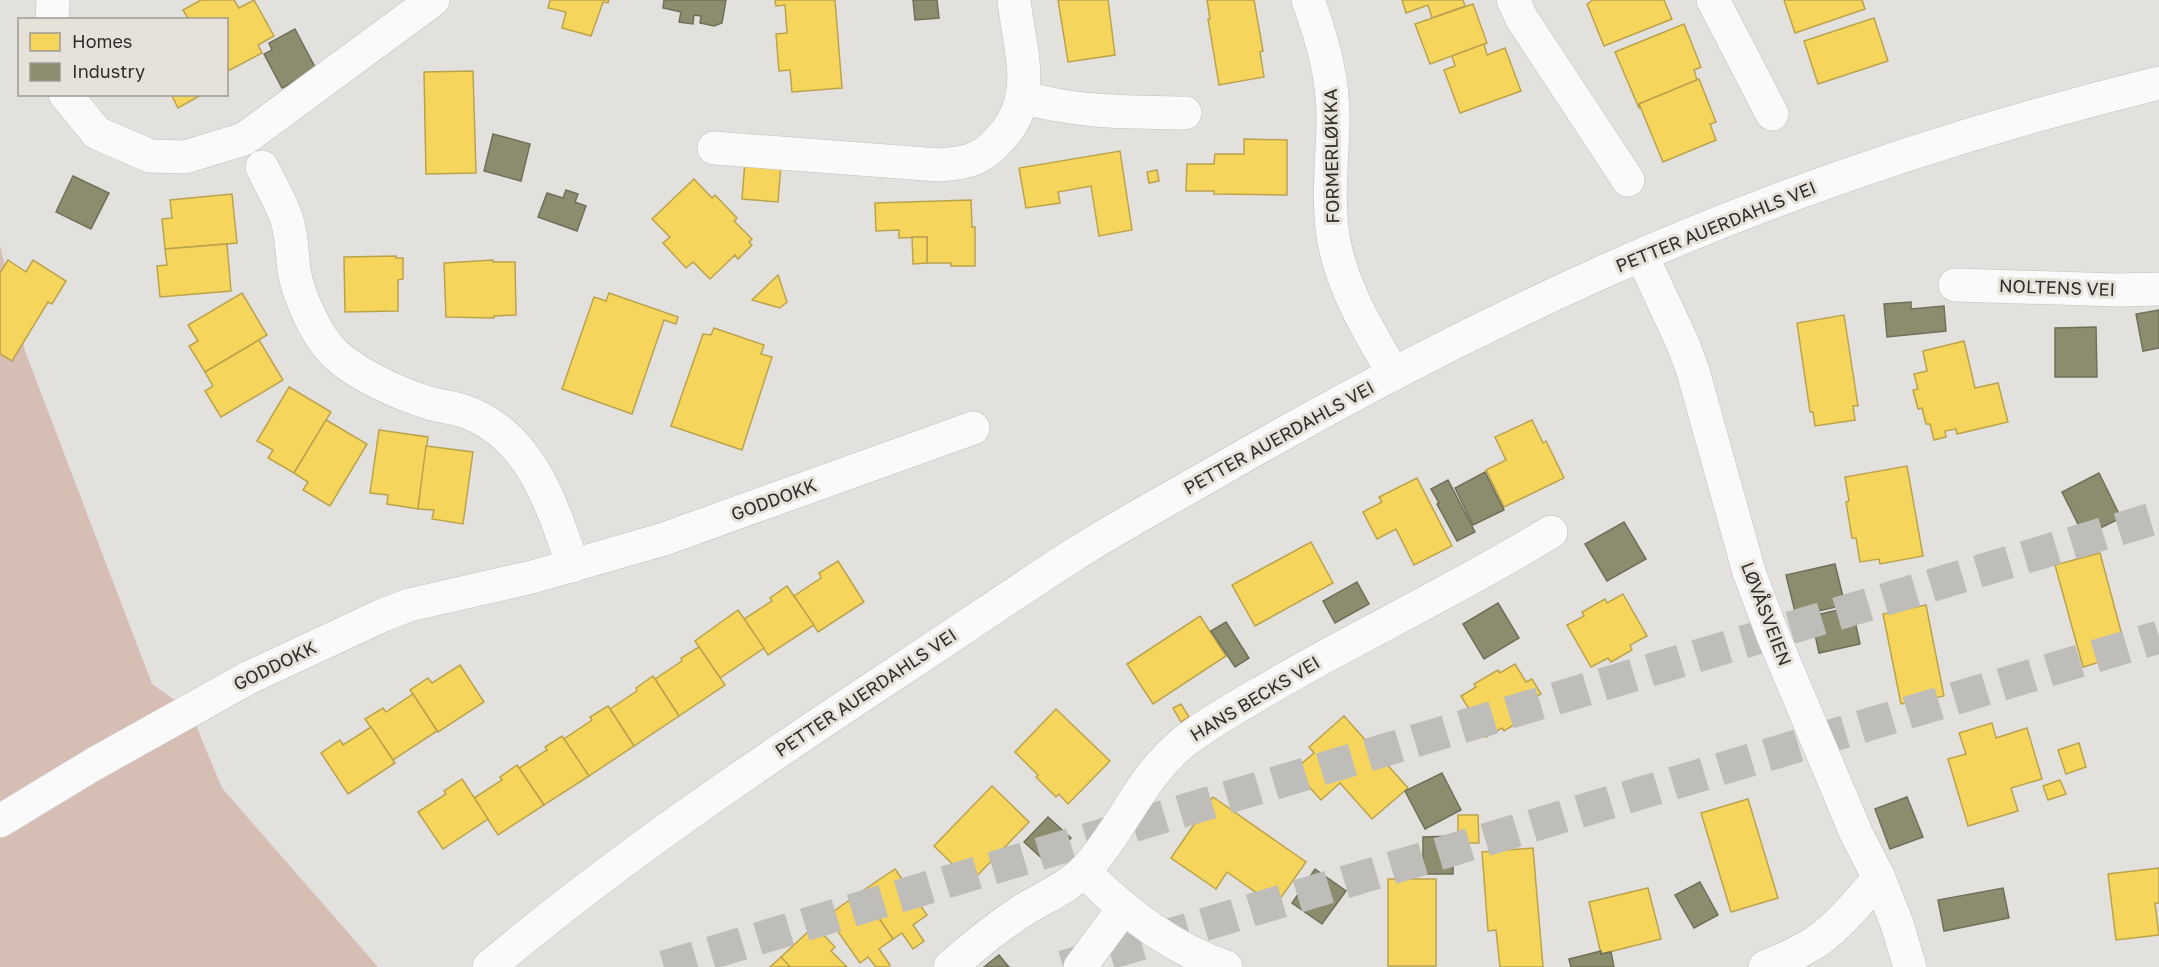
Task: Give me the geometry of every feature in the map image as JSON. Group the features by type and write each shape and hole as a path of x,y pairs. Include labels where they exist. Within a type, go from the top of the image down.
{"street":[{"path":"52,18 53,0"},
{"path":"66,96 97,133 150,156 185,158 244,139 433,0"},
{"path":"714,148 939,165 971,161 994,147 1018,114 1024,83 1014,0"},
{"name":"FORMERLØKKA","path":"1308,0 1320,31 1330,79 1333,124 1329,185 1334,242 1352,297 1394,374"},
{"path":"1513,0 1522,19 1628,180"},
{"path":"1713,0 1772,114"},
{"name":"PETTER AUERDAHLS VEI","path":"489,967 594,883 744,774 1076,553 1272,440 1394,374 1496,321 1642,255 1749,212 1890,160 2095,99 2159,83"},
{"path":"1022,98 1081,110 1185,113"},
{"path":"262,166 287,219 292,242 294,271 302,298 320,334 336,355 389,387 429,403 462,411 496,428 510,440 539,478 554,510 573,566"},
{"name":"LØVÅSVEIEN","path":"1642,255 1693,370 1746,561 1772,633 1856,833 1879,878 1897,924 1910,967"},
{"name":"NOLTENS VEI","path":"1955,285 2118,290 2159,289"},
{"name":"GODDOKK","path":"0,822 94,764 191,709 250,677 374,619 410,605 573,566 664,539 974,428"},
{"name":"HANS BECKS VEI","path":"950,967 977,943 1084,871 1102,849 1140,789 1183,742 1214,720 1303,669 1500,563 1551,532"},
{"path":"1084,871 1123,909 1151,929 1184,948 1226,967"},
{"path":"1765,967 1817,941 1846,915 1879,878"},
{"path":"1080,967 1123,909"}],"shaded area":[{"path":"0,245 25,351 152,684 190,711 222,788 378,967 0,967"}],"building: Homes":[{"path":"201,0 234,0 239,8 254,0 274,36 258,45 262,53 228,71 228,18 188,18 183,10"},
{"path":"550,0 609,0 608,3 603,2 591,36 562,28 566,12 548,8"},
{"path":"775,0 835,0 842,88 792,92 790,70 779,71 776,34 787,33 785,5 776,6"},
{"path":"1058,0 1108,0 1115,55 1068,62"},
{"path":"1207,0 1254,0 1263,51 1260,52 1264,77 1219,85"},
{"path":"1402,0 1463,0 1465,6 1432,18 1428,5 1406,13"},
{"path":"1593,0 1664,0 1672,19 1604,46 1587,4"},
{"path":"1784,0 1862,0 1865,9 1795,33"},
{"path":"1473,4 1487,43 1430,64 1415,24"},
{"path":"1874,18 1888,61 1818,84 1804,41"},
{"path":"1684,24 1701,67 1694,70 1697,80 1639,104 1641,108 1639,108 1615,52"},
{"path":"1484,44 1487,55 1505,48 1521,91 1460,113 1444,70 1455,66 1452,56"},
{"path":"473,71 476,173 426,174 424,72"},
{"path":"1699,79 1716,122 1710,124 1716,140 1663,162 1639,104"},
{"path":"172,96 199,96 178,108"},
{"path":"1244,139 1287,140 1287,195 1214,194 1214,191 1186,191 1187,164 1214,164 1215,154 1244,154"},
{"path":"1120,151 1132,230 1099,236 1091,186 1058,192 1060,203 1026,208 1019,168"},
{"path":"745,161 781,164 778,202 742,199"},
{"path":"1157,170 1159,181 1149,183 1147,172"},
{"path":"694,179 712,198 715,195 737,218 734,221 752,239 749,242 752,245 738,259 735,255 710,279 693,262 686,268 663,243 670,237 652,219"},
{"path":"232,194 237,243 165,249 162,219 172,218 170,200"},
{"path":"971,200 972,227 975,227 975,266 927,263 927,237 899,238 899,230 876,231 875,203"},
{"path":"912,237 927,237 927,263 913,264"},
{"path":"227,244 231,291 160,297 157,266 167,265 165,249"},
{"path":"396,256 396,258 403,258 403,279 398,280 398,311 345,312 344,257"},
{"path":"8,260 26,272 33,260 66,281 52,304 48,302 12,361 0,354 0,273"},
{"path":"493,260 493,262 515,262 516,315 494,316 494,318 446,317 444,263"},
{"path":"778,275 787,302 780,308 752,300"},
{"path":"242,293 267,335 205,372 189,346 198,341 188,325"},
{"path":"609,293 678,317 676,324 664,320 632,414 562,389 594,297 606,301"},
{"path":"1844,315 1858,406 1853,406 1855,420 1815,426 1813,412 1810,412 1797,323"},
{"path":"714,328 764,345 761,354 772,357 742,450 671,426 703,334 711,335"},
{"path":"259,340 283,380 221,417 205,391 213,386 205,372"},
{"path":"1964,341 1975,388 1998,383 2008,422 1957,434 1956,429 1945,431 1946,437 1934,440 1930,424 1926,424 1922,408 1918,409 1913,390 1918,389 1914,374 1927,371 1923,351"},
{"path":"289,387 331,412 294,473 268,458 273,450 257,441"},
{"path":"326,420 367,444 330,506 303,490 308,482 294,473"},
{"path":"1532,420 1543,443 1546,441 1564,478 1504,507 1486,470 1506,460 1495,437"},
{"path":"379,430 428,437 418,509 387,504 388,495 370,493"},
{"path":"426,446 473,452 463,524 432,519 434,510 418,509"},
{"path":"1907,466 1923,556 1880,564 1879,559 1860,562 1856,538 1852,538 1846,502 1849,501 1845,477"},
{"path":"1417,478 1452,546 1414,565 1396,529 1377,539 1363,512 1382,502 1379,497"},
{"path":"1311,542 1333,583 1255,626 1232,585"},
{"path":"2100,553 2127,654 2083,667 2055,565"},
{"path":"838,561 864,602 818,632 794,596 821,578 819,573"},
{"path":"787,586 814,625 768,655 744,619 772,601 770,598"},
{"path":"1623,594 1647,636 1630,645 1632,650 1611,662 1608,658 1591,667 1567,625 1584,616 1582,612 1605,599 1607,603"},
{"path":"1926,605 1944,696 1901,704 1883,614"},
{"path":"738,610 764,648 720,678 695,641"},
{"path":"1200,616 1226,656 1153,704 1127,664"},
{"path":"699,647 725,685 679,716 655,679"},
{"path":"1515,664 1526,682 1532,679 1541,694 1535,697 1540,705 1524,714 1526,717 1504,731 1502,728 1486,737 1461,696 1476,687 1474,684 1498,670 1500,673"},
{"path":"460,665 484,702 438,732 410,690 428,678 432,683"},
{"path":"653,676 679,716 634,746 610,709 637,691 636,688"},
{"path":"413,694 437,731 393,760 365,719 383,708 386,712"},
{"path":"1181,704 1189,717 1181,722 1173,708"},
{"path":"608,706 634,746 589,776 564,739 592,720 590,717"},
{"path":"1056,709 1110,761 1068,804 1059,794 1056,797 1015,752"},
{"path":"1344,716 1408,788 1372,819 1340,783 1321,800 1294,770 1314,753 1309,747"},
{"path":"1992,723 1996,738 2027,728 2042,779 2011,788 2018,811 1968,826 1948,759 1966,754 1959,733"},
{"path":"371,727 395,763 348,794 321,753 340,740 343,745"},
{"path":"562,736 589,776 544,805 519,768 547,750 545,747"},
{"path":"2079,743 2086,767 2066,774 2058,750"},
{"path":"517,765 544,805 498,835 474,798 502,780 500,777"},
{"path":"462,779 488,819 443,849 418,812 446,794 444,791"},
{"path":"2060,780 2066,794 2048,800 2043,786"},
{"path":"992,786 1029,822 971,882 934,846"},
{"path":"1213,797 1306,862 1275,906 1227,872 1216,889 1171,858"},
{"path":"1748,799 1778,898 1731,912 1701,813"},
{"path":"1458,815 1478,815 1479,843 1458,843"},
{"path":"1533,848 1543,967 1500,967 1496,930 1488,931 1482,852"},
{"path":"2159,868 2159,903 2155,903 2159,935 2116,940 2108,874"},
{"path":"895,869 927,915 913,925 924,941 913,949 902,933 893,939 861,892"},
{"path":"1388,879 1436,879 1436,966 1388,966"},
{"path":"1648,888 1661,939 1601,954 1589,902"},
{"path":"861,892 893,939 879,949 890,965 888,967 876,967 868,957 860,963 827,916"},
{"path":"817,928 835,947 831,951 847,967 790,967 781,957 811,929 814,932"},
{"path":"781,957 790,967 770,967"}],"building: Industry":[{"path":"664,0 726,0 722,23 714,26 700,23 701,16 694,15 693,24 679,22 681,12 663,8"},
{"path":"913,0 937,0 939,18 915,20"},
{"path":"295,29 317,71 282,88 264,54 272,50 269,43"},
{"path":"493,134 530,144 521,181 484,171"},
{"path":"73,176 109,193 91,229 56,212"},
{"path":"566,190 578,194 575,202 586,206 577,231 538,217 547,193 563,198"},
{"path":"1911,302 1911,309 1944,306 1946,331 1887,337 1884,304"},
{"path":"2159,310 2159,348 2143,351 2136,314"},
{"path":"2096,327 2097,377 2055,377 2055,328"},
{"path":"1485,472 1504,510 1473,525 1455,488"},
{"path":"2099,473 2121,518 2084,536 2062,492"},
{"path":"1448,480 1475,532 1457,541 1431,489"},
{"path":"1624,522 1646,559 1607,581 1585,544"},
{"path":"1835,564 1845,605 1796,616 1786,575"},
{"path":"1357,582 1369,604 1335,623 1323,601"},
{"path":"1498,603 1519,638 1484,659 1463,624"},
{"path":"1852,607 1860,644 1819,653 1811,616"},
{"path":"1226,622 1249,658 1235,667 1211,631"},
{"path":"1442,773 1461,810 1425,829 1405,791"},
{"path":"1907,797 1923,837 1890,849 1875,809"},
{"path":"1048,817 1071,838 1047,863 1024,842"},
{"path":"1453,836 1453,874 1423,874 1423,837"},
{"path":"1315,869 1346,891 1322,924 1292,903"},
{"path":"1700,882 1718,915 1694,928 1675,895"},
{"path":"2003,888 2009,918 1944,931 1938,900"},
{"path":"1601,951 1601,954 1611,952 1614,967 1571,967 1569,959"},
{"path":"999,955 1009,967 984,967"}],"tunnel":[{"path":"664,967 2159,517"},
{"path":"1063,967 2159,637"}]}
